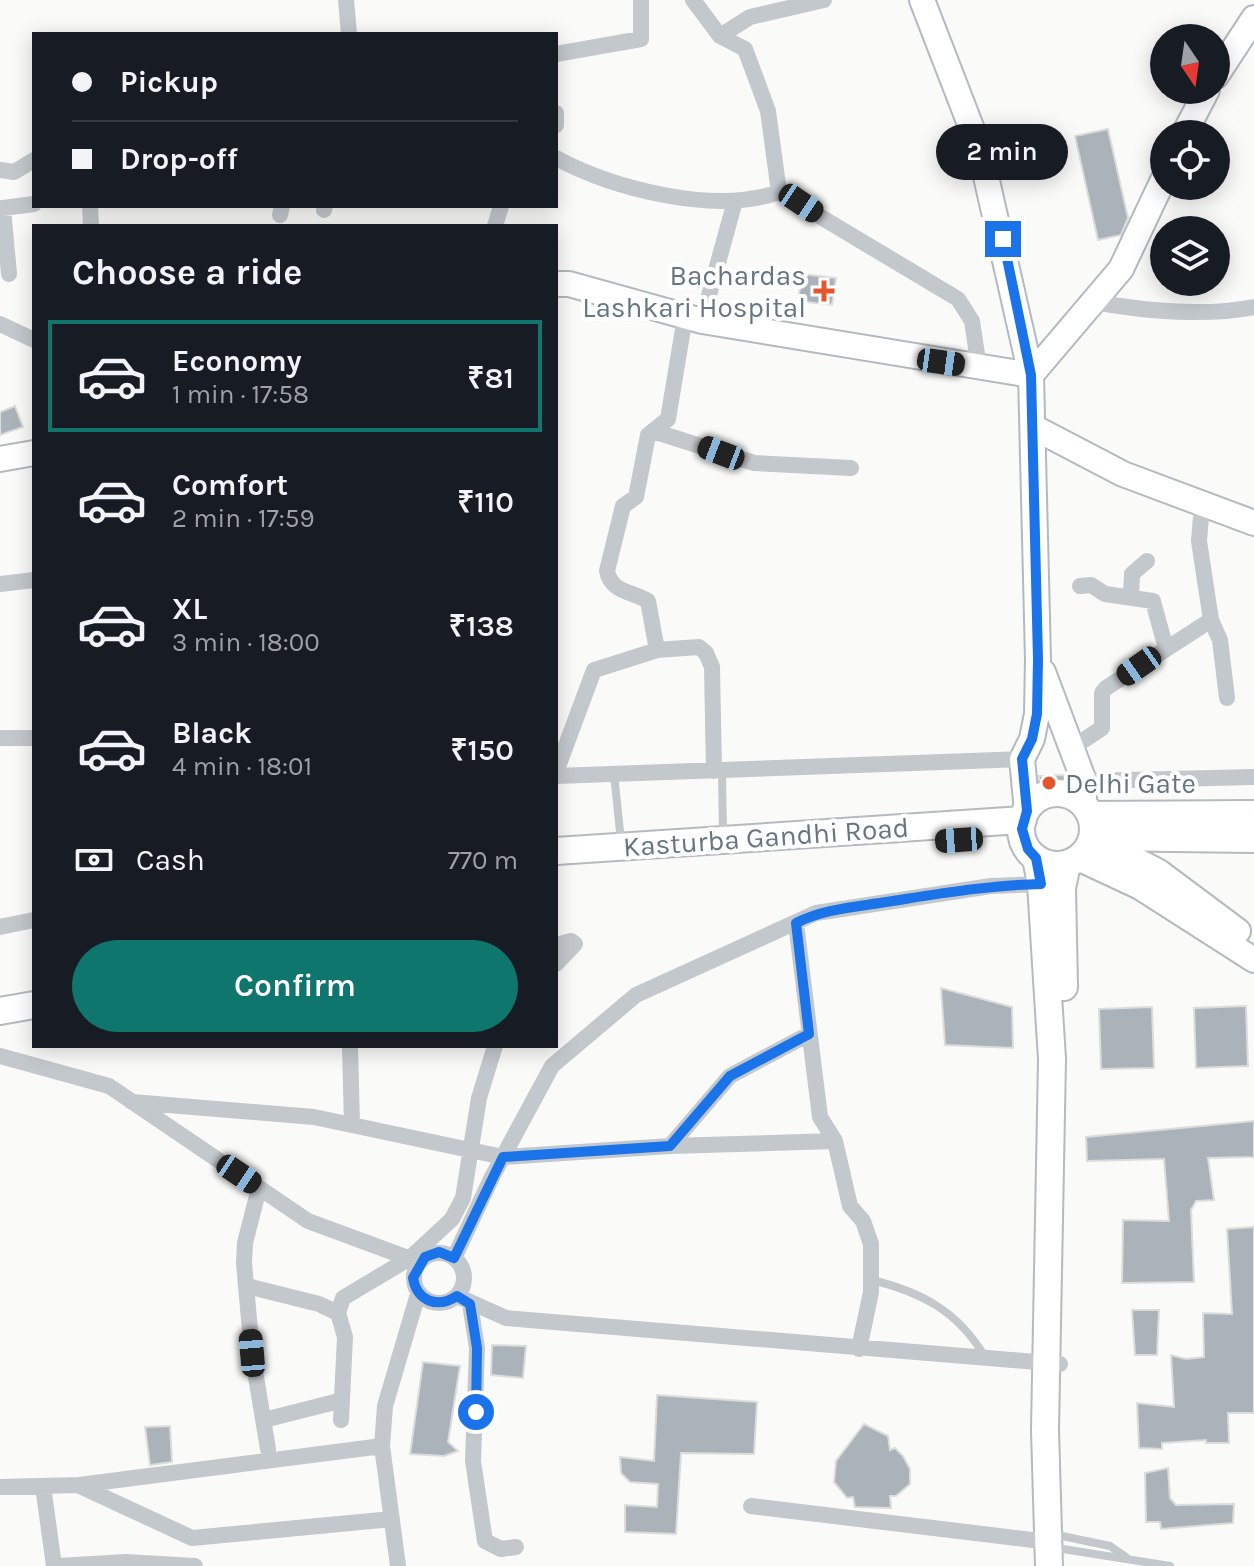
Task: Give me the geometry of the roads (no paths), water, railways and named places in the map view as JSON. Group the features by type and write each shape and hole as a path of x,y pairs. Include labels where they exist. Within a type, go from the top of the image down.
{"main road":[{"path":"922,0 980,150 1031,375 1037,714 1032,739 1022,759 1027,832 1041,884 1052,1059 1057,1552"},
{"path":"1230,55 1254,18"},
{"path":"1031,375 1121,269 1154,200"},
{"path":"558,284 569,284 693,319 1031,375"},
{"path":"1033,427 1123,474 1254,523"},
{"path":"0,459 32,453"},
{"path":"1038,659 1072,748 1084,829 1062,888 1066,1058 1053,1364"},
{"path":"1027,832 1044,796 1065,795 1084,829 1140,887 1254,960"},
{"path":"1027,832 1045,863 1084,829 1254,814"},
{"path":"1084,829 1254,839"},
{"path":"1084,829 1159,872 1216,917 1254,940"},
{"name":"Kasturba Gandhi Road","path":"558,851 723,840 1027,832"},
{"name":"Kasturba Gandhi Road","path":"558,866 1027,832"},
{"path":"0,996 32,989"},
{"path":"0,1011 32,1005"}],"street":[{"path":"346,0 349,32"},
{"path":"558,54 641,39 641,0"},
{"path":"693,0 720,36 745,49 768,111 779,192"},
{"path":"720,36 750,17 824,0"},
{"path":"558,159 625,185 718,201 756,200 779,192"},
{"path":"0,170 14,172 32,161"},
{"path":"779,192 958,299 972,321 979,368"},
{"path":"657,650 648,601 617,589 609,580 607,571 623,506 636,497 648,435 656,432 668,419 693,319 735,201"},
{"path":"9,274 3,208 32,204"},
{"path":"1094,302 1135,309 1233,311 1254,307"},
{"path":"0,324 32,339"},
{"path":"656,432 754,463 851,468"},
{"path":"1202,505 1199,541 1211,620 1220,640 1227,698"},
{"path":"1131,597 1132,574 1147,561"},
{"path":"0,584 32,580"},
{"path":"1080,586 1091,585 1105,594 1156,604 1166,649"},
{"path":"1072,748 1102,728 1102,693 1106,688 1211,620"},
{"path":"558,769 594,670 657,650 699,647 706,653 712,667 718,771"},
{"path":"0,738 32,738"},
{"path":"558,774 1022,759"},
{"path":"1084,829 1254,777"},
{"path":"454,1258 552,1066 636,995 816,913 977,888 1041,884"},
{"path":"0,927 32,920"},
{"path":"796,923 820,1117 835,1141 850,1206 863,1221 871,1244 871,1280 859,1349"},
{"path":"558,944 571,941 575,944 558,962"},
{"path":"670,1146 730,1076 809,1034"},
{"path":"350,1048 352,1125"},
{"path":"398,1566 382,1446 385,1406 418,1294 413,1278 414,1260 452,1219 463,1198 469,1150 494,1048"},
{"path":"0,1056 109,1086 308,1221 414,1260"},
{"path":"132,1102 314,1117 503,1157 670,1146 835,1141"},
{"path":"259,1188 245,1243 247,1286 268,1449"},
{"path":"341,1420 339,1401 345,1337 338,1313 343,1298 414,1260 439,1252 454,1258 460,1264 464,1281 463,1300 477,1348 473,1461 485,1541 501,1549 516,1547"},
{"path":"247,1286 319,1304 338,1313"},
{"path":"418,1294 441,1303 463,1300 506,1318 1053,1364"},
{"path":"264,1420 339,1401"},
{"path":"0,1487 79,1485 382,1446"},
{"path":"79,1485 192,1538 392,1519"},
{"path":"43,1486 56,1566 126,1562 195,1566 192,1538"},
{"path":"751,1506 1057,1552"}],"lane":[{"path":"718,771 723,840"},
{"path":"614,774 622,846"},
{"path":"871,1280 913,1290 970,1331 986,1359"},
{"path":"1057,1552 1110,1546 1127,1557 1170,1566"}],"place":[{"name":"Bachardas Lashkari Hospital","path":"824,291"},
{"name":"Delhi Gate","path":"1049,783"}]}
